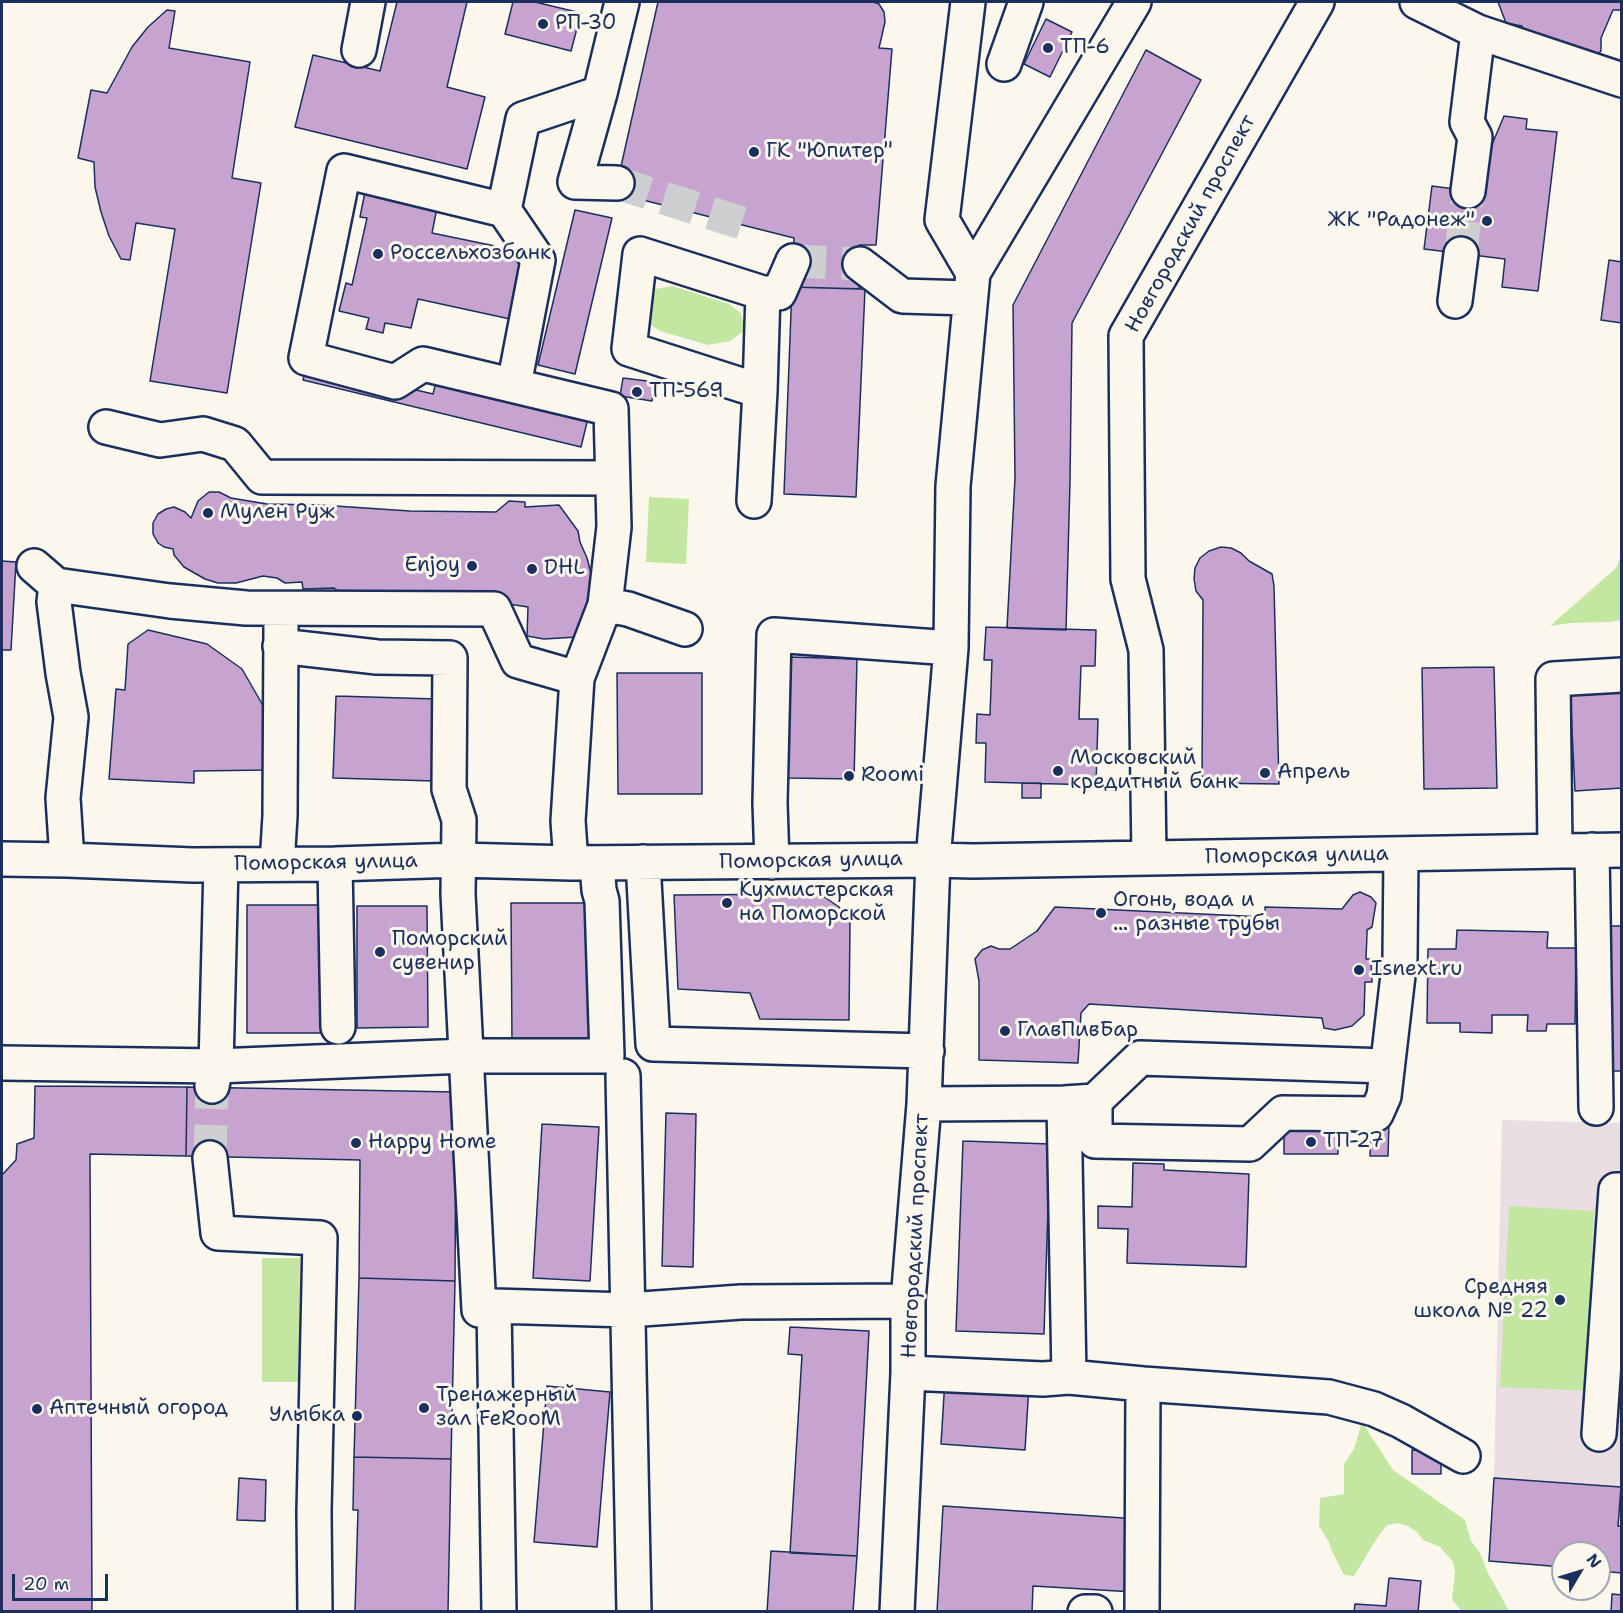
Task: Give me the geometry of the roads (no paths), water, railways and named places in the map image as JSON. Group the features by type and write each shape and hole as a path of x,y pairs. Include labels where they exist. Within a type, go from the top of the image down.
{"street":[{"path":"359,50 368,2"},
{"path":"616,183 574,182 600,93 622,2"},
{"path":"968,2 942,220 971,286"},
{"path":"1004,64 1026,2"},
{"path":"971,286 1134,2"},
{"name":"Новгородский проспект","path":"1149,858 1146,650 1128,579 1126,336 1317,2"},
{"path":"1432,5 1478,32 1622,80"},
{"path":"1457,190 1452,135 1467,122 1478,32"},
{"path":"504,210 523,119 600,93"},
{"path":"2,1063 214,1077 466,1056 607,1056 602,900 584,863 568,821 578,678 605,605 614,527 611,409 423,364 395,382 306,358 344,171 504,210 538,260 514,385"},
{"path":"760,391 629,349 640,254 763,293 779,293 793,261"},
{"path":"1455,301 1461,254"},
{"path":"860,264 902,296 971,286"},
{"name":"Новгородский проспект","path":"897,1611 908,1373 908,1301 927,1052 933,860 951,648 953,486 971,286"},
{"path":"753,501 763,293"},
{"path":"106,427 160,440 203,434 235,444 262,477 612,478"},
{"path":"67,860 63,798 71,717 54,602 45,576 170,601 246,608 494,609 518,661 578,678"},
{"path":"605,605 628,609 685,629"},
{"path":"277,864 282,608"},
{"path":"772,862 770,803 774,635 951,648"},
{"path":"280,646 377,657 450,658 449,789 459,820 458,894 479,1310 494,1306 628,1310 741,1302 908,1301"},
{"path":"1556,850 1553,679 1622,675"},
{"path":"1596,1108 1607,850"},
{"name":"Поморская улица","path":"2,859 221,865 459,860 584,863 973,861 1607,850"},
{"path":"1079,1102 1095,1141 1250,1144 1283,1113 1376,1114 1384,1096 1400,958 1401,854"},
{"path":"644,862 653,1044 927,1052"},
{"path":"335,864 338,1027"},
{"path":"214,1077 221,865"},
{"path":"924,1104 1079,1102 1140,1058 1387,1066"},
{"path":"623,1076 634,1611"},
{"path":"1069,1377 1079,1102"},
{"path":"210,1158 218,1233 320,1238 314,1512 315,1611"},
{"path":"1599,1434 1616,1190 1622,1190"},
{"path":"494,1306 499,1611"},
{"path":"908,1373 1043,1379 1069,1377 1329,1397 1374,1409 1401,1421 1463,1456"},
{"path":"1142,1611 1143,1384"},
{"path":"1085,1611 1095,1611"}],"tunnel":[{"path":"617,183 754,227"},
{"path":"1461,254 1468,191"},
{"path":"793,261 860,264"},
{"path":"210,1158 212,1088"}],"place":[{"name":"РП-30","path":"543,24"},
{"name":"ТП-6","path":"1048,48"},
{"name":"ГК \"Юпитер\"","path":"754,152"},
{"name":"ЖК \"Радонеж\"","path":"1487,221"},
{"name":"Россельхозбанк","path":"378,254"},
{"name":"ТП-569","path":"637,392"},
{"name":"Мулен Руж","path":"208,513"},
{"name":"Enjoy","path":"472,566"},
{"name":"DHL","path":"532,569"},
{"name":"Московский кредитный банк","path":"1058,771"},
{"name":"Апрель","path":"1265,773"},
{"name":"Roomi","path":"849,776"},
{"name":"Кухмистерская на Поморской","path":"727,903"},
{"name":"Огонь, вода и ... разные трубы","path":"1101,913"},
{"name":"Поморский сувенир","path":"380,952"},
{"name":"Isnext.ru","path":"1359,970"},
{"name":"ГлавПивБар","path":"1005,1031"},
{"name":"ТП-27","path":"1311,1142"},
{"name":"Happy Home","path":"356,1143"},
{"name":"Средняя школа № 22","path":"1560,1300"},
{"name":"Тренажерный зал FeRooM","path":"424,1408"},
{"name":"Аптечный огород","path":"37,1409"},
{"name":"Улыбка","path":"357,1416"}]}
